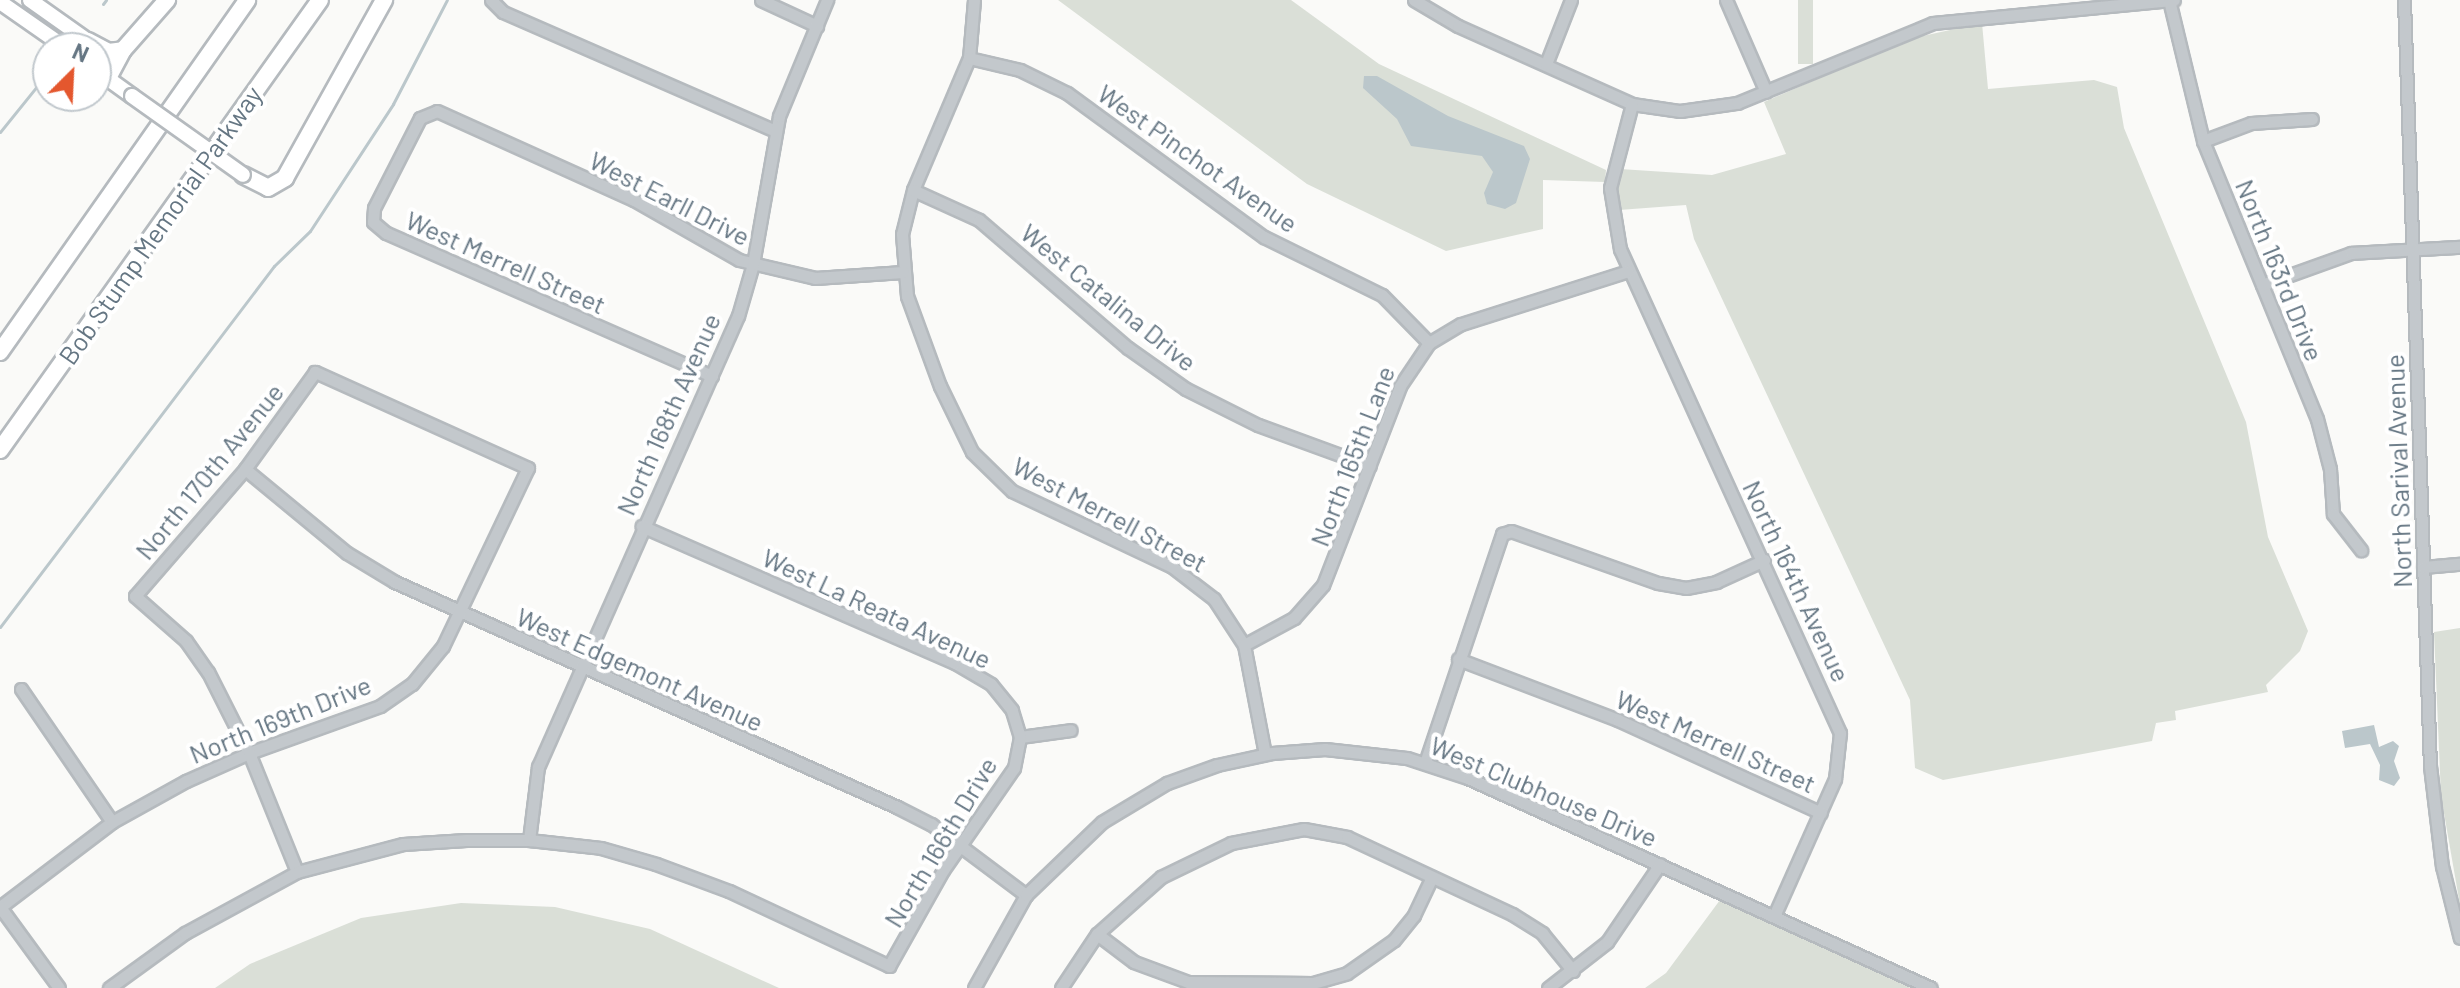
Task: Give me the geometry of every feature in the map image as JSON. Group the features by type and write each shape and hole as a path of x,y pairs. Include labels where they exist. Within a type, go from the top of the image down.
{"highway":[{"path":"112,63 167,0"},
{"path":"0,352 247,0"},
{"name":"Bob Stump Memorial Parkway","path":"0,450 320,0"},
{"path":"243,175 268,188 285,178 384,0"},
{"path":"112,52 123,50"}],"main road":[{"path":"30,0 75,32"},
{"path":"0,2 43,32"},
{"path":"112,81 243,175"}],"street":[{"path":"761,0 817,26"},
{"name":"North 168th Avenue","path":"529,840 538,767 642,526 712,376 753,264 776,131 827,0"},
{"name":"West Merrell Street","path":"974,0 969,58 913,190 902,234 903,272 914,320 953,418 990,472 1024,499 1194,580 1224,611 1244,645 1265,754"},
{"path":"1414,0 1632,104 1695,111 1766,92 1920,27 2018,6 2171,1"},
{"path":"1546,64 1571,0"},
{"path":"1726,0 1766,92"},
{"name":"North Sarival Avenue","path":"2404,0 2434,812 2460,938"},
{"path":"491,1 740,119 776,131"},
{"name":"North 163rd Drive","path":"2171,1 2203,141 2317,419 2330,469 2333,514 2361,550"},
{"name":"West Pinchot Avenue","path":"969,58 1020,70 1067,93 1264,237 1382,295 1429,343"},
{"path":"1628,271 1615,230 1610,188 1632,104"},
{"name":"West Merrell Street","path":"429,111 374,208 373,222 386,233 712,376"},
{"name":"West Earll Drive","path":"429,111 634,200 720,252 753,264 826,279 903,272"},
{"path":"2203,141 2251,123 2312,119"},
{"name":"West Catalina Drive","path":"913,190 979,220 1128,348 1186,389 1249,421 1370,466"},
{"path":"2262,285 2334,257 2460,247"},
{"name":"North 165th Lane","path":"1244,645 1294,618 1323,585 1400,386 1429,343 1469,321 1628,271"},
{"name":"North 164th Avenue","path":"1628,271 1764,560 1840,733 1835,779 1774,916"},
{"name":"North 170th Avenue","path":"249,753 227,704 186,641 135,596 245,469 315,372 528,468"},
{"name":"North 169th Drive","path":"0,907 112,822 249,753 380,706 412,684 443,646 461,613 528,468"},
{"name":"West Edgemont Avenue","path":"245,469 347,553 461,613 897,807 962,846 1026,895"},
{"name":"West La Reata Avenue","path":"642,526 955,663 991,684 1012,710 1020,737"},
{"path":"1425,763 1502,534 1511,531 1658,583 1686,588 1716,582 1764,560"},
{"path":"2423,567 2460,564"},
{"name":"West Merrell Street","path":"1458,659 1637,728 1821,813"},
{"path":"21,689 112,822"},
{"path":"1020,737 1071,730"},
{"name":"North 166th Drive","path":"529,840 601,848 656,864 729,891 889,966 962,846 1003,788 1020,737"},
{"name":"West Clubhouse Drive","path":"974,988 1026,895 1081,839 1145,795 1206,769 1265,754 1351,750 1425,763 1660,864 1931,988"},
{"path":"249,753 297,872"},
{"path":"1061,988 1097,934 1139,892 1182,865 1231,843 1279,831 1332,832 1432,877 1530,924 1552,942 1573,971"},
{"path":"109,988 185,933 297,872 403,844 529,840"},
{"path":"1548,988 1607,942 1660,864"},
{"path":"1097,934 1134,962 1188,982 1313,983 1347,973 1394,940 1414,915 1432,877"},
{"path":"0,907 59,988"}],"shaded area":[{"path":"1058,0 1291,0 1379,64 1606,170 1605,182 1543,180 1543,229 1446,251 1307,184"},
{"path":"1798,0 1813,0 1813,64 1798,64"},
{"path":"1982,23 1988,89 2094,80 2117,87 2124,128 2246,422 2268,537 2308,631 2300,651 2266,685 2268,692 2175,711 2176,720 2156,723 2152,741 1943,780 1915,768 1910,700 1694,239 1686,205 1619,210 1618,182 1620,169 1712,175 1786,154 1764,102 1909,39"},
{"path":"1364,76 1377,76 1448,116 1524,146 1530,159 1516,203 1505,209 1487,204 1484,193 1493,172 1482,156 1411,146 1397,119 1363,88"},
{"path":"2460,628 2460,905 2441,796 2434,632"},
{"path":"2374,725 2379,747 2393,741 2399,746 2394,761 2400,778 2394,786 2379,780 2380,765 2370,744 2345,748 2342,731"},
{"path":"1720,900 1911,988 1645,988 1666,973"},
{"path":"461,903 555,907 650,929 779,988 215,988 250,964 361,918"}],"waterway":[{"path":"103,4 106,0"},
{"path":"0,627 274,266 310,231 393,104 447,0"},
{"path":"0,132 32,92"}]}
